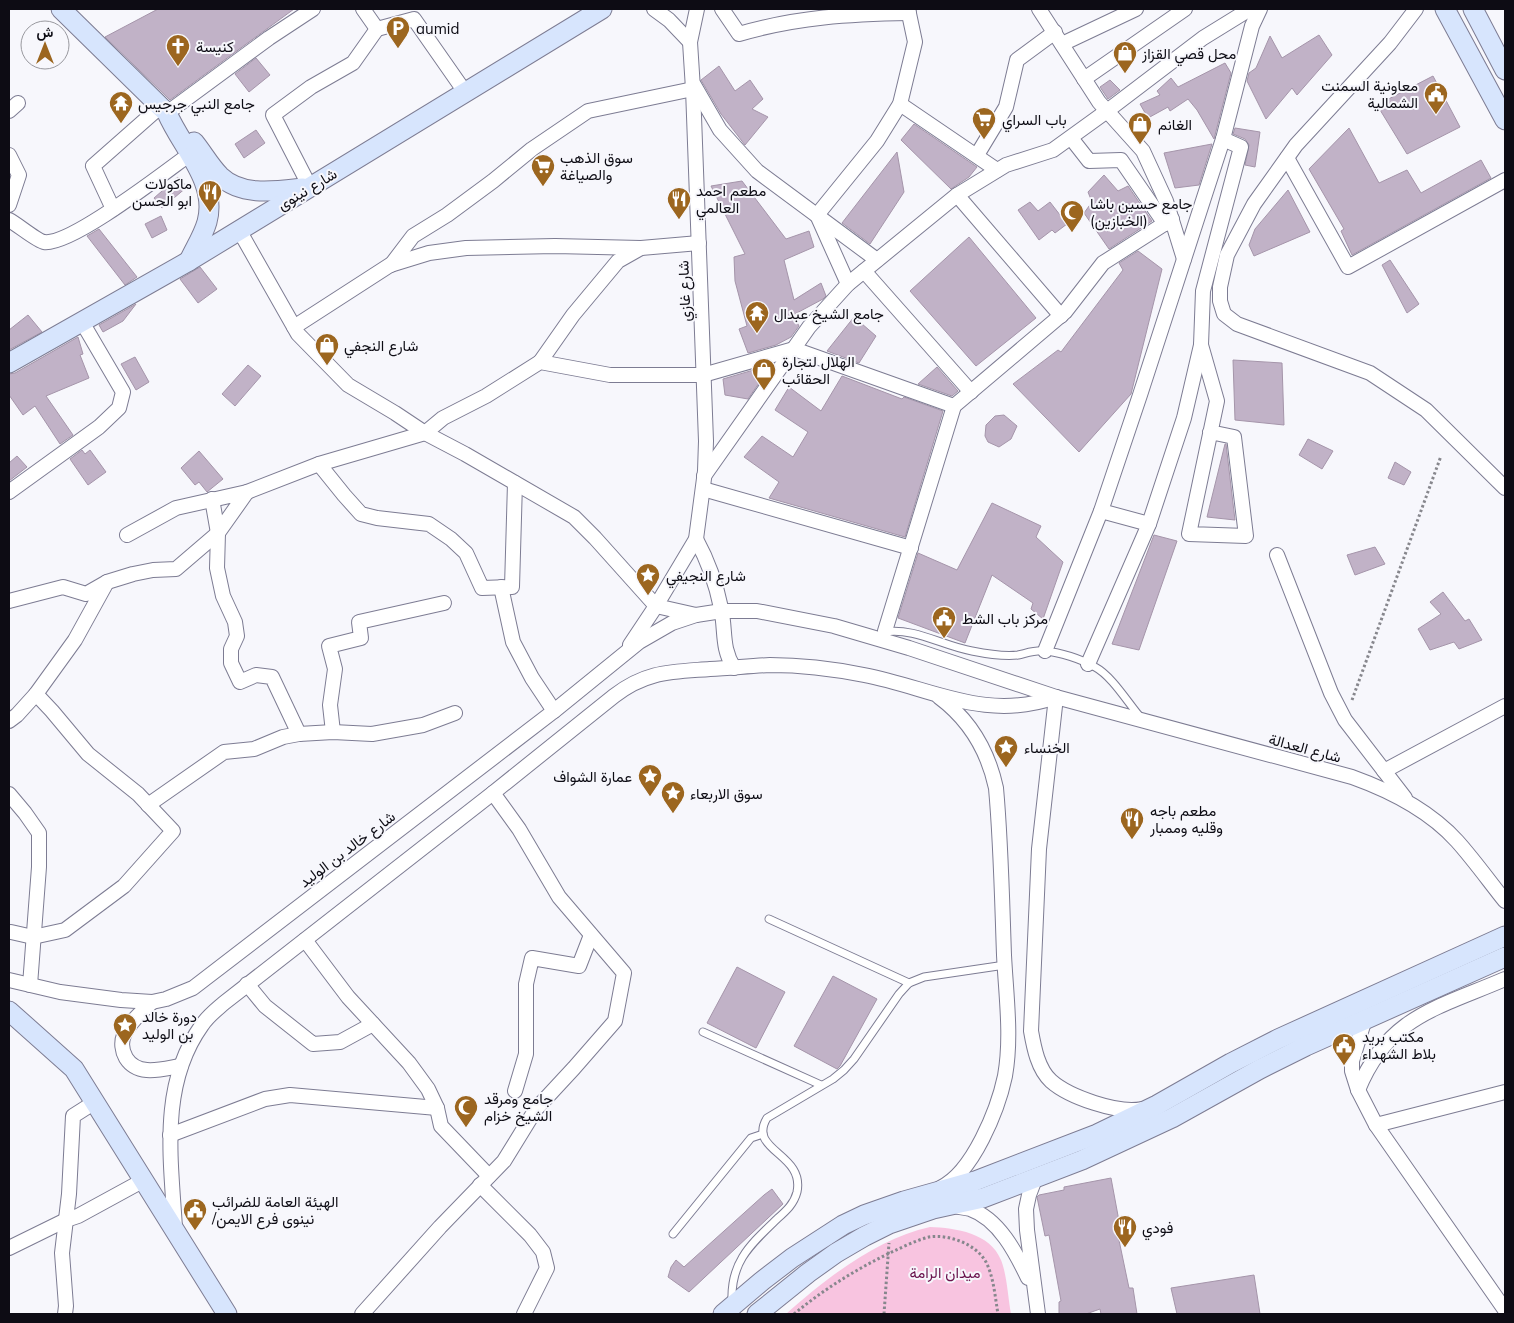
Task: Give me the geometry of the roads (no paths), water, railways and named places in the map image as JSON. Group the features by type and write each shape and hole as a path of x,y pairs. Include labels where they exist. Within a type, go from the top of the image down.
{"main road":[{"path":"61,9 164,110 192,139 214,169 230,183 239,187 260,190 310,187"},
{"name":"شارع نينوى","path":"9,363 189,261 602,9"},
{"path":"1445,9 1505,120"},
{"path":"1473,9 1505,70"},
{"path":"164,110 177,135 190,154 206,187 209,212 204,229 189,261"},
{"path":"727,1310 792,1258 844,1225 884,1206 975,1181 1097,1134 1156,1105 1278,1039 1505,936"},
{"path":"756,1314 836,1253 889,1224 910,1216 983,1198 1082,1160 1172,1118 1260,1069 1505,957"},
{"path":"9,1011 74,1069 228,1314"}],"street":[{"path":"113,209 93,166 164,110 313,9"},
{"path":"363,9 377,29"},
{"path":"654,9 669,20 690,42"},
{"name":"شارع غازي","path":"624,654 656,606 696,539 704,483 706,441 704,375 690,42 697,9"},
{"path":"722,9 739,34 762,27 803,19 847,14 909,11 915,42 900,104 876,141 817,215"},
{"path":"1039,9 1099,102 1143,151 1166,201 1168,221"},
{"path":"977,155 1006,107 1017,60 1059,38 1136,9"},
{"path":"1084,79 1184,9"},
{"path":"911,548 704,483 809,327 848,284 957,195 1006,165 1053,150 1203,38 1250,9"},
{"path":"1045,651 1101,511 1223,139 1252,26 1260,9"},
{"path":"1416,9 1390,43 1296,145 1254,204 1227,255 1220,287 1220,301 1224,314 1237,324 1370,374 1426,410 1505,488"},
{"path":"310,187 273,115 311,87 353,63 377,29 414,18 465,92"},
{"path":"390,265 413,236 447,215 494,181 532,149 588,111 693,86 720,130 757,171 877,260"},
{"path":"900,104 997,170"},
{"path":"1071,138 1089,161 1121,160 1168,221 1184,259"},
{"path":"1088,664 1148,524 1184,418 1201,344 1203,292 1242,146 1223,139"},
{"path":"9,220 43,242 57,241 83,228 113,209 190,154"},
{"path":"9,155 19,175 9,206"},
{"path":"1287,158 1348,267 1505,180"},
{"path":"957,195 1061,316"},
{"path":"817,215 848,284"},
{"path":"885,631 954,406 1061,316 1103,263 1168,221"},
{"path":"239,230 298,334 348,385 425,433 574,517 656,606 696,616"},
{"path":"294,327 390,265 429,253 466,248 608,246 641,248 699,243"},
{"path":"127,535 176,508 247,492 320,464 425,433 443,418 486,396 540,362 573,315 618,260 641,248"},
{"path":"864,271 971,392"},
{"path":"9,492 99,427 119,408 122,392 82,322"},
{"path":"1201,344 1217,401 1210,432 1189,534 1246,536 1234,437 1210,432"},
{"path":"540,362 610,375 704,375 794,348 954,406"},
{"path":"320,464 344,496 361,514 377,518 429,524 466,553 482,588 512,586 514,483"},
{"path":"9,601 63,587 86,594 107,582 133,574 176,569 218,533 247,492"},
{"path":"212,499 218,533 217,568 223,596 235,622 237,636 231,649 231,663 240,682 256,675 272,677 299,734"},
{"path":"1101,511 1148,524"},
{"path":"696,539 713,576 722,611 726,652 734,668"},
{"path":"1277,555 1331,693 1344,720 1408,802"},
{"path":"9,721 36,694 75,640 107,582"},
{"path":"501,587 513,642 532,678 554,711"},
{"path":"334,732 330,705 335,669 329,646 361,638 359,622 444,603"},
{"name":"شارع خالد بن الوليد","path":"9,980 91,997 152,1002 180,994 205,980 554,711 639,642 672,623 722,611 757,611 824,624 872,636"},
{"name":"شارع العدالة","path":"872,636 1056,697 1352,778 1390,792 1408,802 1441,826 1456,840 1505,901"},
{"path":"175,1229 170,1135 171,1108 174,1087 181,1066 203,1023 247,984 493,793 614,696 633,682 662,673 771,665 834,670 896,682 974,704 1002,707 1029,705 1056,697 1037,879 1032,1031 1034,1048 1042,1069 1051,1081 1085,1100 1124,1110 1139,1110 1156,1105"},
{"path":"11,932 33,937 65,930 124,886 173,831 138,794 88,754 36,694"},
{"path":"928,1194 944,1186 957,1175 971,1158 992,1118 1000,1097 1008,1052 998,805 992,772 980,742 971,728 954,709 934,694"},
{"path":"1384,771 1505,706"},
{"path":"148,805 224,752 254,748 282,737 299,734 334,732 372,734 423,725 455,713"},
{"path":"362,1314 504,1160 536,1109 615,1021 624,973 559,897 519,829 493,793"},
{"path":"9,794 38,832 38,867 30,985"},
{"path":"516,1091 526,1054 526,984 532,958 579,966 591,935"},
{"path":"305,940 348,997 409,1063 428,1089 441,1126 543,1252 547,1268 524,1314"},
{"path":"1358,1090 1381,1048 1404,1026 1417,1017 1505,979"},
{"path":"247,984 265,1006 313,1044 340,1042 373,1024"},
{"path":"152,1002 128,1027 122,1044 124,1054 128,1062 136,1068 145,1071 181,1066"},
{"path":"1365,1020 1352,1061 1354,1081 1358,1090 1376,1125 1505,1310"},
{"path":"1376,1125 1505,1092"},
{"path":"170,1135 265,1099 290,1095 436,1108"},
{"path":"65,1314 62,1253 69,1194 73,1116 95,1102"},
{"path":"1035,1179 1026,1209 1038,1314"},
{"path":"9,1248 78,1216 144,1180"},
{"path":"951,1205 978,1213 1002,1234 1019,1258 1035,1298"}],"lane":[{"path":"872,636 885,631 902,631 970,651 998,656 1017,655 1034,651 1061,654 1088,664 1105,674 1142,720"},
{"path":"769,919 909,984"},
{"path":"727,1310 733,1281 742,1257 748,1247 790,1206 797,1190 798,1182 792,1165 768,1144 763,1134 764,1123 771,1114 844,1070 854,1060 899,994 909,984 924,977 1005,965"},
{"path":"703,1032 822,1085"},
{"path":"673,1234 751,1138 763,1134"}],"place":[{"name":"aumid","path":"398,49"},
{"name":"كنيسة","path":"178,67"},
{"name":"محل قصي القزاز","path":"1125,74"},
{"name":"معاونية السمنت الشمالية","path":"1436,115"},
{"name":"جامع النبي جرجيس","path":"121,124"},
{"name":"باب السراي","path":"984,140"},
{"name":"الغانم","path":"1140,145"},
{"name":"سوق الذهب والصياغة","path":"543,187"},
{"name":"ماكولات ابو الحسن","path":"210,213"},
{"name":"مطعم احمد العالمي","path":"679,220"},
{"name":"جامع حسين باشا (الخبازين)","path":"1072,233"},
{"name":"جامع الشيخ عبدال","path":"757,334"},
{"name":"شارع النجفي","path":"327,366"},
{"name":"الهلال لتجارة الحقائب","path":"764,391"},
{"name":"شارع النجيفي","path":"648,596"},
{"name":"مركز باب الشط","path":"944,639"},
{"name":"الخنساء","path":"1006,768"},
{"name":"عمارة الشواف","path":"650,797"},
{"name":"سوق الاربعاء","path":"673,814"},
{"name":"مطعم باجه وقليه وممبار","path":"1132,840"},
{"name":"دورة خالد بن الوليد","path":"125,1046"},
{"name":"مكتب بريد بلاط الشهداء","path":"1344,1066"},
{"name":"جامع ومرقد الشيخ خزام","path":"466,1128"},
{"name":"الهيئة العامة للضرائب /نينوى فرع الايمن","path":"195,1231"},
{"name":"فودي","path":"1125,1248"}],"park label":[{"name":"ميدان الرامة","path":"945,1272"}]}
